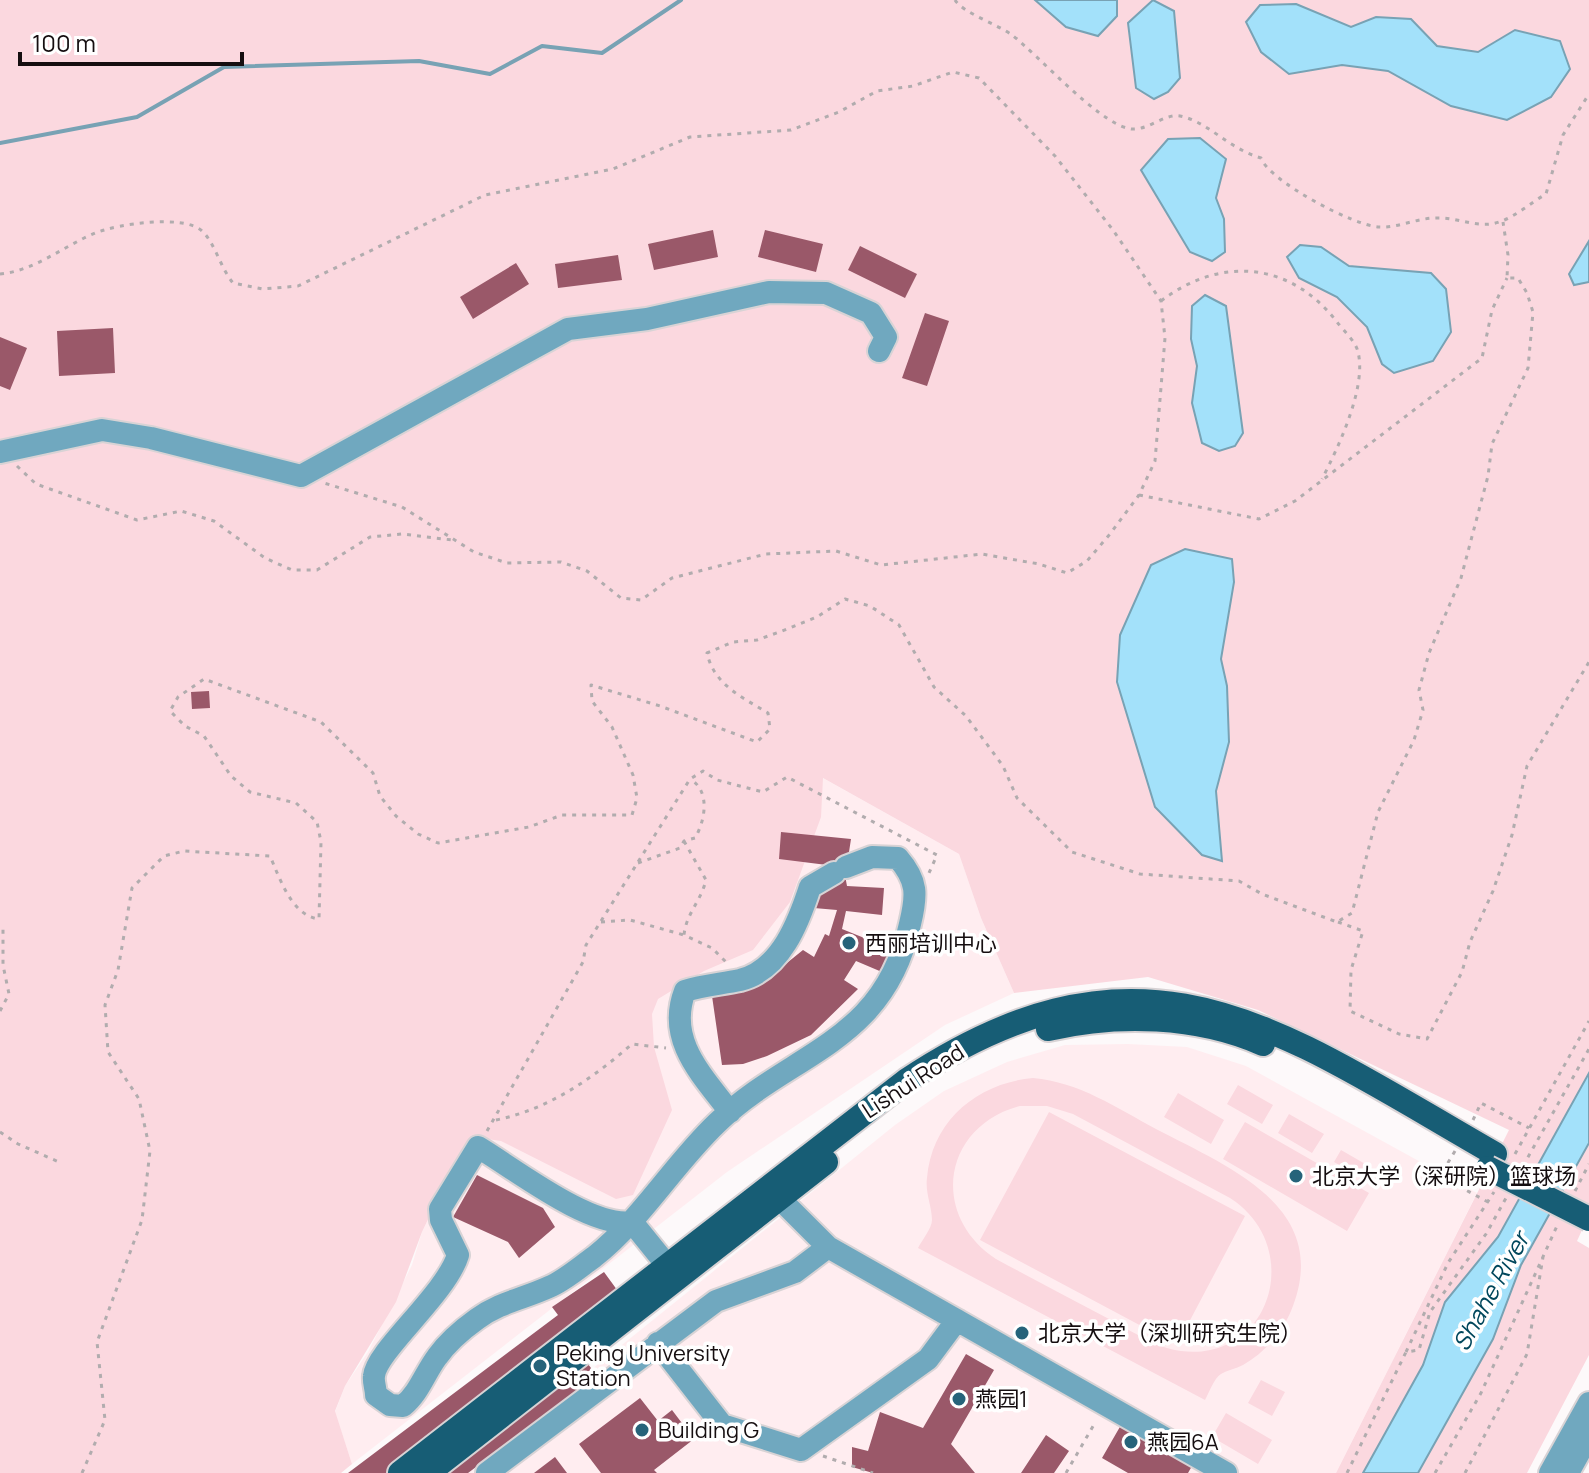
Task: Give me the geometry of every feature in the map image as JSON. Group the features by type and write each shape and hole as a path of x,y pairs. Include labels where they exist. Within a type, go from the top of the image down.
{"main road":[{"name":"Lishui Road","path":"400,1473 666,1264 936,1061 1024,1020 1088,1004 1177,1004 1252,1022 1311,1050 1589,1219"},
{"name":"Lishui Road","path":"428,1473 893,1110 957,1067 1024,1035 1099,1020 1172,1021 1247,1038 1461,1143"},
{"name":"Lishui Road","path":"1492,1161 1579,1202"}],"street":[{"path":"1,452 102,430 151,438 301,476 568,329 647,319 769,292 826,293 871,313 886,337 879,351"},
{"path":"632,1222 617,1224 589,1213 478,1147 440,1209 441,1220 458,1255 453,1272 385,1355 374,1374 376,1395 390,1405 403,1406 414,1396 439,1354 475,1320 503,1302 550,1287 595,1256 632,1222 680,1160 730,1112 827,1048 874,1006 906,943 915,902 913,874 898,858 872,857 810,887 795,929 772,959 743,979 708,983 685,991 677,1011 679,1034 730,1112"},
{"path":"779,1198 828,1247 1226,1473"},
{"path":"632,1222 666,1264"},
{"path":"487,1473 716,1301 795,1272 828,1247"},
{"path":"658,1343 722,1425 801,1450 928,1359 957,1320"},
{"path":"1550,1473 1589,1403"},
{"path":"1568,1473 1589,1435"}],"path":[{"path":"955,0 960,8 985,18 1011,35 1105,116 1128,129 1144,127 1174,115 1188,118 1234,149 1261,158 1264,169 1293,189 1364,224 1380,227 1438,217 1486,225 1503,222 1546,194 1563,135 1589,94"},
{"path":"0,274 36,264 99,231 174,221 188,222 202,231 211,242 219,266 233,283 263,289 298,286 485,195 613,169 690,137 791,130 839,112 877,91 913,86 953,72 979,78 1055,156 1113,230 1161,301 1165,338 1155,461 1139,495 1087,561 1067,573 1039,564 982,554 881,565 836,551 766,554 672,578 641,600 621,598 587,571 561,562 507,563 474,552 402,507 301,476"},
{"path":"1139,495 1259,519 1295,501 1320,483 1482,358 1492,310 1507,278 1508,255 1503,222"},
{"path":"1161,301 1185,283 1249,269 1300,289 1328,310 1358,351 1359,380 1337,450 1320,483"},
{"path":"1337,922 1352,913 1378,812 1414,740 1423,710 1419,690 1429,653 1461,578 1488,476 1492,444 1528,368 1533,312 1518,278 1507,278"},
{"path":"1,452 36,484 61,495 137,520 181,511 214,521 265,558 292,570 317,570 370,537 402,534 456,540"},
{"path":"82,1473 105,1420 100,1400 97,1342 142,1220 150,1151 139,1099 108,1052 105,1005 118,970 132,888 164,856 184,851 270,856 298,909 310,918 319,919 321,842 317,822 296,803 250,792 231,776 204,736 185,726 170,711 178,697 204,679 321,722 373,773 380,796 396,816 418,834 438,843 529,827 562,815 632,815 637,798 633,775 612,727 592,701 591,685 660,706 757,742 770,729 768,713 727,687 711,671 707,653 733,642 757,640 782,631 817,617 845,599 870,606 899,625 934,687 966,716 1003,766 1017,798 1072,852 1140,874 1239,881 1262,894 1363,931 1351,970 1350,1011 1399,1034 1427,1039 1462,972 1470,942 1493,891 1512,835 1527,766 1589,662"},
{"path":"478,1147 583,962 586,945 690,779 703,771 717,780 763,792 787,777 937,855 915,902"},
{"path":"638,863 680,848 684,841 695,838 705,821 703,795 690,779"},
{"path":"684,841 706,880 702,898 685,920 684,935"},
{"path":"601,922 630,920 684,935 712,948 743,979"},
{"path":"0,1011 9,994 3,965 3,925"},
{"path":"493,1120 554,1100 594,1077 632,1044 686,1048"},
{"path":"1516,1179 1589,1049"},
{"path":"1488,1202 1440,1176 1481,1103 1529,1128"},
{"path":"0,1132 18,1144 59,1162"},
{"path":"1579,1202 1589,1164"},
{"path":"1347,1473 1406,1352 1419,1350 1430,1312 1486,1234 1508,1193"},
{"path":"1435,1473 1481,1393 1563,1214"},
{"path":"1465,1473 1527,1354 1544,1251"},
{"path":"1068,1472 1106,1405"},
{"path":"801,1450 873,1473"}],"shaded area":[{"path":"0,0 1589,0 1589,1215 1577,1241 1589,1248 1589,1355 1527,1473 1336,1473 1509,1130 1258,1010 1148,977 1014,993 981,918 959,854 823,778 821,817 790,902 753,950 704,971 658,999 652,1014 654,1047 672,1110 633,1195 616,1199 501,1141 473,1137 459,1155 422,1232 396,1302 345,1386 335,1411 352,1464 341,1473 0,1473"},
{"path":"821,777 959,854 981,918 1014,993 945,1025 727,1172 352,1464 335,1412 345,1386 368,1352 412,1265 422,1232 459,1155 491,1104"},
{"name":"北京大学（深圳研究生院）","path":"1065,1045 1187,1047 1246,1066 1477,1193 1336,1473 463,1473 895,1125 944,1091 1007,1062"},
{"path":"1033,1078 1050,1080 1097,1097 1242,1176 1267,1195 1286,1218 1298,1244 1300,1275 1291,1311 1283,1327 1265,1348 1243,1365 1218,1376 1205,1400 918,1248 932,1223 927,1178 938,1139 961,1108 994,1088","holes":["1020,1106 1047,1106 1073,1114 1230,1198 1253,1219 1267,1244 1271,1270 1268,1297 1256,1320 1238,1338 1212,1350 1181,1351 1162,1346 996,1259 975,1241 961,1219 954,1197 954,1174 961,1152 974,1132 994,1117"]},
{"path":"1238,1085 1273,1105 1262,1124 1227,1104"},
{"path":"1178,1093 1224,1120 1211,1144 1164,1117"},
{"path":"1049,1112 1245,1216 1177,1345 980,1240"},
{"path":"1289,1114 1324,1134 1312,1153 1278,1133"},
{"name":"北京大学（深研院）篮球场","path":"1245,1122 1369,1193 1347,1231 1223,1159"},
{"path":"1341,1150 1367,1165 1360,1177 1334,1162"},
{"path":"1261,1380 1285,1392 1272,1416 1248,1403"},
{"path":"1226,1413 1272,1440 1258,1464 1212,1437"}],"water":[{"path":"1035,0 1117,0 1117,16 1098,36 1066,27"},
{"path":"1153,0 1174,11 1180,78 1168,92 1154,99 1136,88 1128,23"},
{"path":"1296,4 1351,27 1376,17 1411,19 1437,46 1478,52 1515,30 1560,41 1570,69 1551,97 1507,120 1451,106 1388,71 1342,65 1289,74 1261,52 1246,22 1260,5"},
{"path":"1200,138 1226,159 1216,198 1224,219 1225,252 1212,261 1190,252 1141,170 1168,139"},
{"path":"1589,241 1589,282 1574,285 1569,274"},
{"path":"1300,245 1321,247 1349,266 1431,273 1446,289 1451,332 1433,361 1394,373 1382,364 1367,327 1337,297 1299,278 1287,257"},
{"path":"1205,295 1226,306 1243,433 1235,446 1219,451 1202,443 1192,403 1197,366 1191,339 1192,306"},
{"path":"1185,549 1232,559 1234,582 1221,659 1227,686 1229,742 1216,791 1222,861 1202,855 1155,807 1117,682 1120,635 1151,565"},
{"name":"Shahe River","path":"1589,1073 1589,1143 1521,1265 1493,1339 1418,1473 1363,1473 1423,1365 1445,1302 1498,1237"}],"building":[{"path":"713,230 718,257 654,270 648,244"},
{"path":"765,230 823,244 816,272 758,257"},
{"path":"860,246 917,274 905,298 848,270"},
{"path":"618,255 622,280 558,288 555,264"},
{"path":"516,263 529,284 473,319 460,297"},
{"path":"925,313 949,321 927,386 902,378"},
{"path":"113,328 115,373 59,376 57,331"},
{"path":"0,337 27,348 10,390 0,386"},
{"path":"209,691 210,708 192,709 191,692"},
{"name":"西丽培训中心","path":"781,832 851,839 847,865 843,865 847,886 884,888 882,915 846,911 842,929 899,952 889,975 856,961 844,980 858,989 811,1035 767,1056 743,1064 722,1065 712,996 740,992 767,979 803,950 814,957 825,934 829,936 837,910 814,908 819,882 838,884 835,866 779,859"},
{"path":"477,1175 543,1208 555,1227 519,1258 508,1242 453,1217"},
{"name":"Peking University Station","path":"604,1272 639,1320 582,1356 597,1376 468,1473 348,1473 558,1315 552,1307"},
{"path":"966,1354 994,1370 951,1444 975,1473 873,1473 852,1467 852,1447 868,1451 880,1412 923,1428"},
{"name":"Building G","path":"640,1398 658,1421 672,1410 694,1439 654,1470 657,1473 601,1473 579,1444"},
{"name":"燕园6A","path":"1121,1425 1192,1466 1188,1473 1128,1473 1102,1458"},
{"path":"1046,1435 1069,1451 1054,1473 1021,1473"},
{"path":"555,1457 567,1473 534,1473"}],"waterway":[{"path":"0,143 137,117 224,67 419,61 490,74 542,46 602,53 681,0"}],"place":[{"name":"西丽培训中心","path":"849,943"},
{"name":"北京大学（深研院）篮球场","path":"1296,1176"},
{"name":"北京大学（深圳研究生院）","path":"1022,1333"},
{"name":"Peking University Station","path":"540,1366"},
{"name":"燕园1","path":"959,1399"},
{"name":"Building G","path":"642,1430"},
{"name":"燕园6A","path":"1131,1442"}]}
